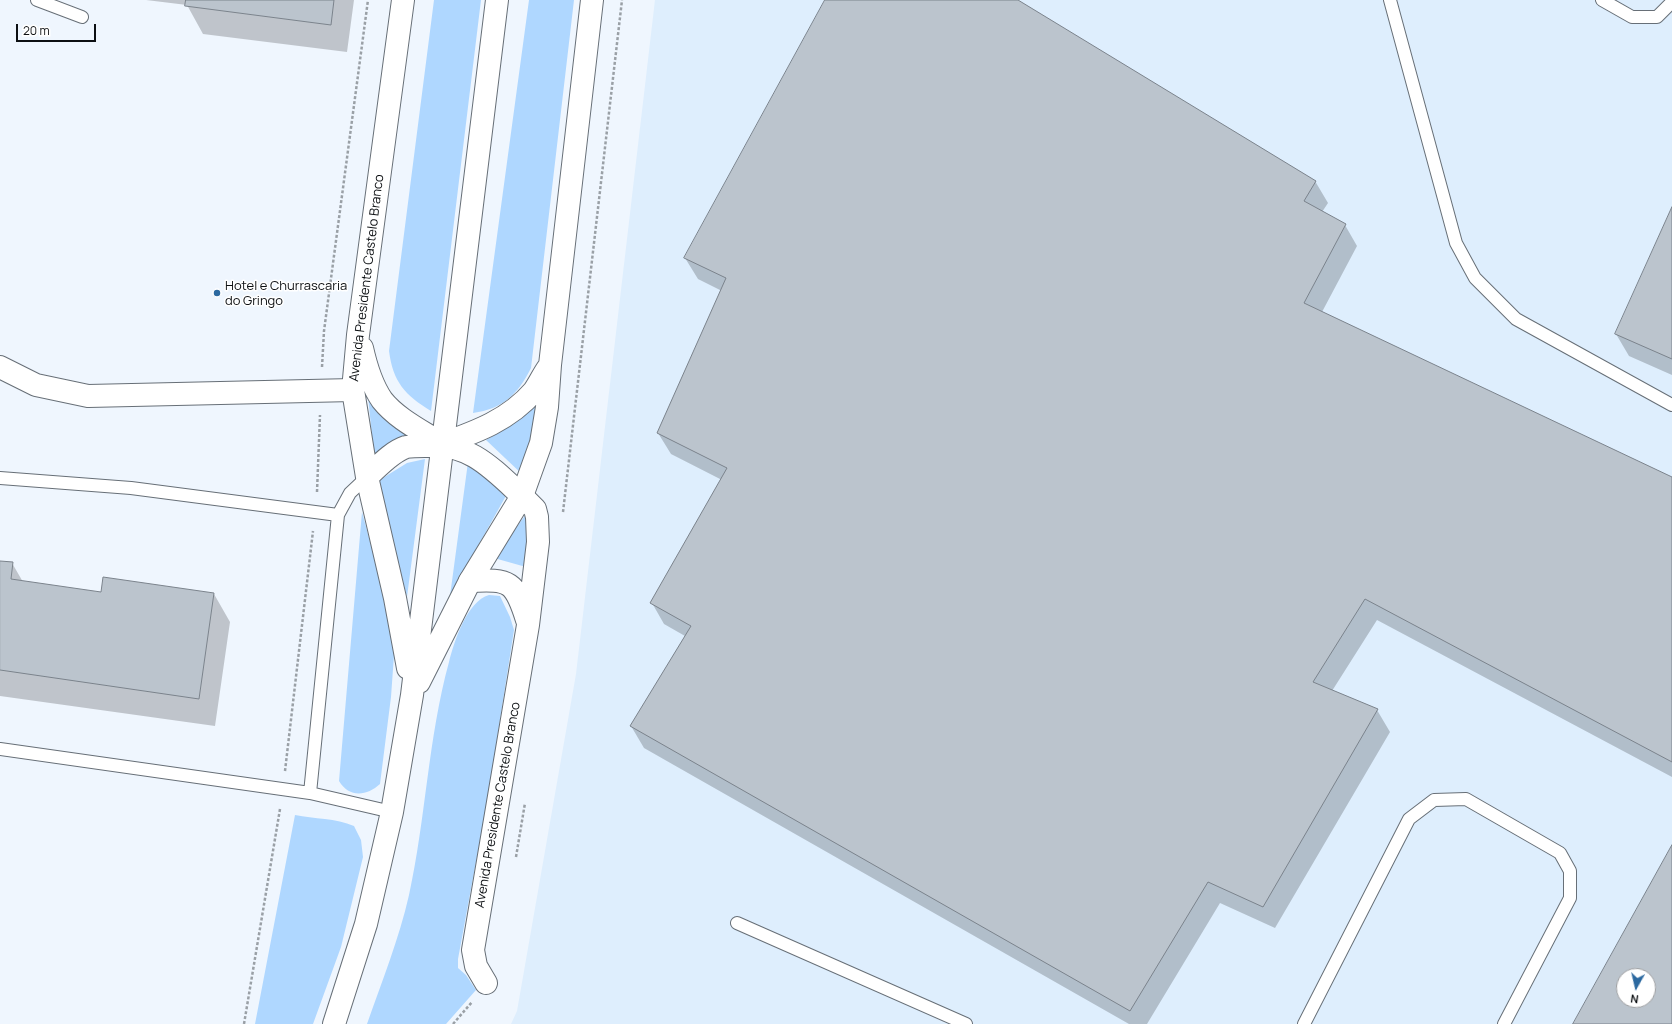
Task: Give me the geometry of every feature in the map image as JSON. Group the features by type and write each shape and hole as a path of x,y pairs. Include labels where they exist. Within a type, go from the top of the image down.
{"main road":[{"name":"Avenida Presidente Castelo Branco","path":"403,0 358,335 353,390 367,477 395,598 412,695"},
{"name":"Avenida Presidente Castelo Branco","path":"334,1024 366,924 392,812 412,695 497,0"},
{"name":"Avenida Presidente Castelo Branco","path":"412,695 470,580 522,496 541,443 547,407 550,365 592,0"},
{"path":"358,335 369,374 383,400 406,421 442,444 474,454 492,468 522,496"},
{"path":"367,477 392,455 406,447 442,444 480,430 499,421 534,391 550,365"},
{"path":"0,367 36,385 88,396 353,390"},
{"name":"Avenida Presidente Castelo Branco","path":"486,983 476,966 473,950 528,625 538,529 535,509 530,502 522,496"},
{"name":"Avenida Presidente Castelo Branco","path":"470,580 495,580 506,582 511,585 521,600 528,625"}],"lane":[{"path":"36,0 82,17"},
{"path":"1390,0 1456,243 1475,278 1516,319 1672,405"},
{"path":"1602,0 1632,17 1658,17 1672,2"},
{"path":"310,793 338,514 350,493 367,477"},
{"path":"0,478 131,488 338,514"},
{"path":"0,749 310,793 392,812"},
{"path":"1304,1024 1409,819 1434,800 1466,799 1560,853 1570,871 1570,898 1504,1024"},
{"path":"737,923 966,1024"}],"shaded area":[{"path":"434,0 481,0 431,411 414,399 402,387 394,371 389,351"},
{"path":"529,0 574,0 531,368 521,385 508,399 493,408 473,413"},
{"path":"655,0 1672,0 1672,1024 511,1024 517,1011 576,674"},
{"path":"367,386 414,435 374,456"},
{"path":"541,400 524,476 486,440 510,426"},
{"path":"425,459 407,597 378,481 407,463"},
{"path":"468,462 507,494 450,596"},
{"path":"529,510 526,567 494,558"},
{"path":"362,512 392,622 394,655 391,697 380,784 364,793 353,793 343,787 339,781"},
{"path":"489,595 500,596 510,617 514,630 488,797 458,959 458,968 466,975 476,990 446,1024 367,1024 395,944 409,895 415,866 436,720 451,654 458,634 468,614 474,605"},
{"path":"295,815 332,820 354,826 361,840 363,857 341,947 313,1024 255,1024"}],"building":[{"path":"186,0 334,0 331,25 185,6"},
{"path":"825,0 1018,0 1316,181 1304,201 1346,224 1304,303 1672,477 1672,762 1365,599 1313,682 1378,709 1263,907 1208,882 1130,1011 630,726 691,626 650,603 727,468 657,433 726,278 684,258"},
{"path":"1672,207 1672,359 1615,334"},
{"path":"0,561 13,562 11,579 101,592 103,577 214,593 199,699 0,670"},
{"path":"1672,845 1672,1024 1573,1024"}],"place":[{"name":"Hotel e Churrascaria do Gringo","path":"217,293"}]}
